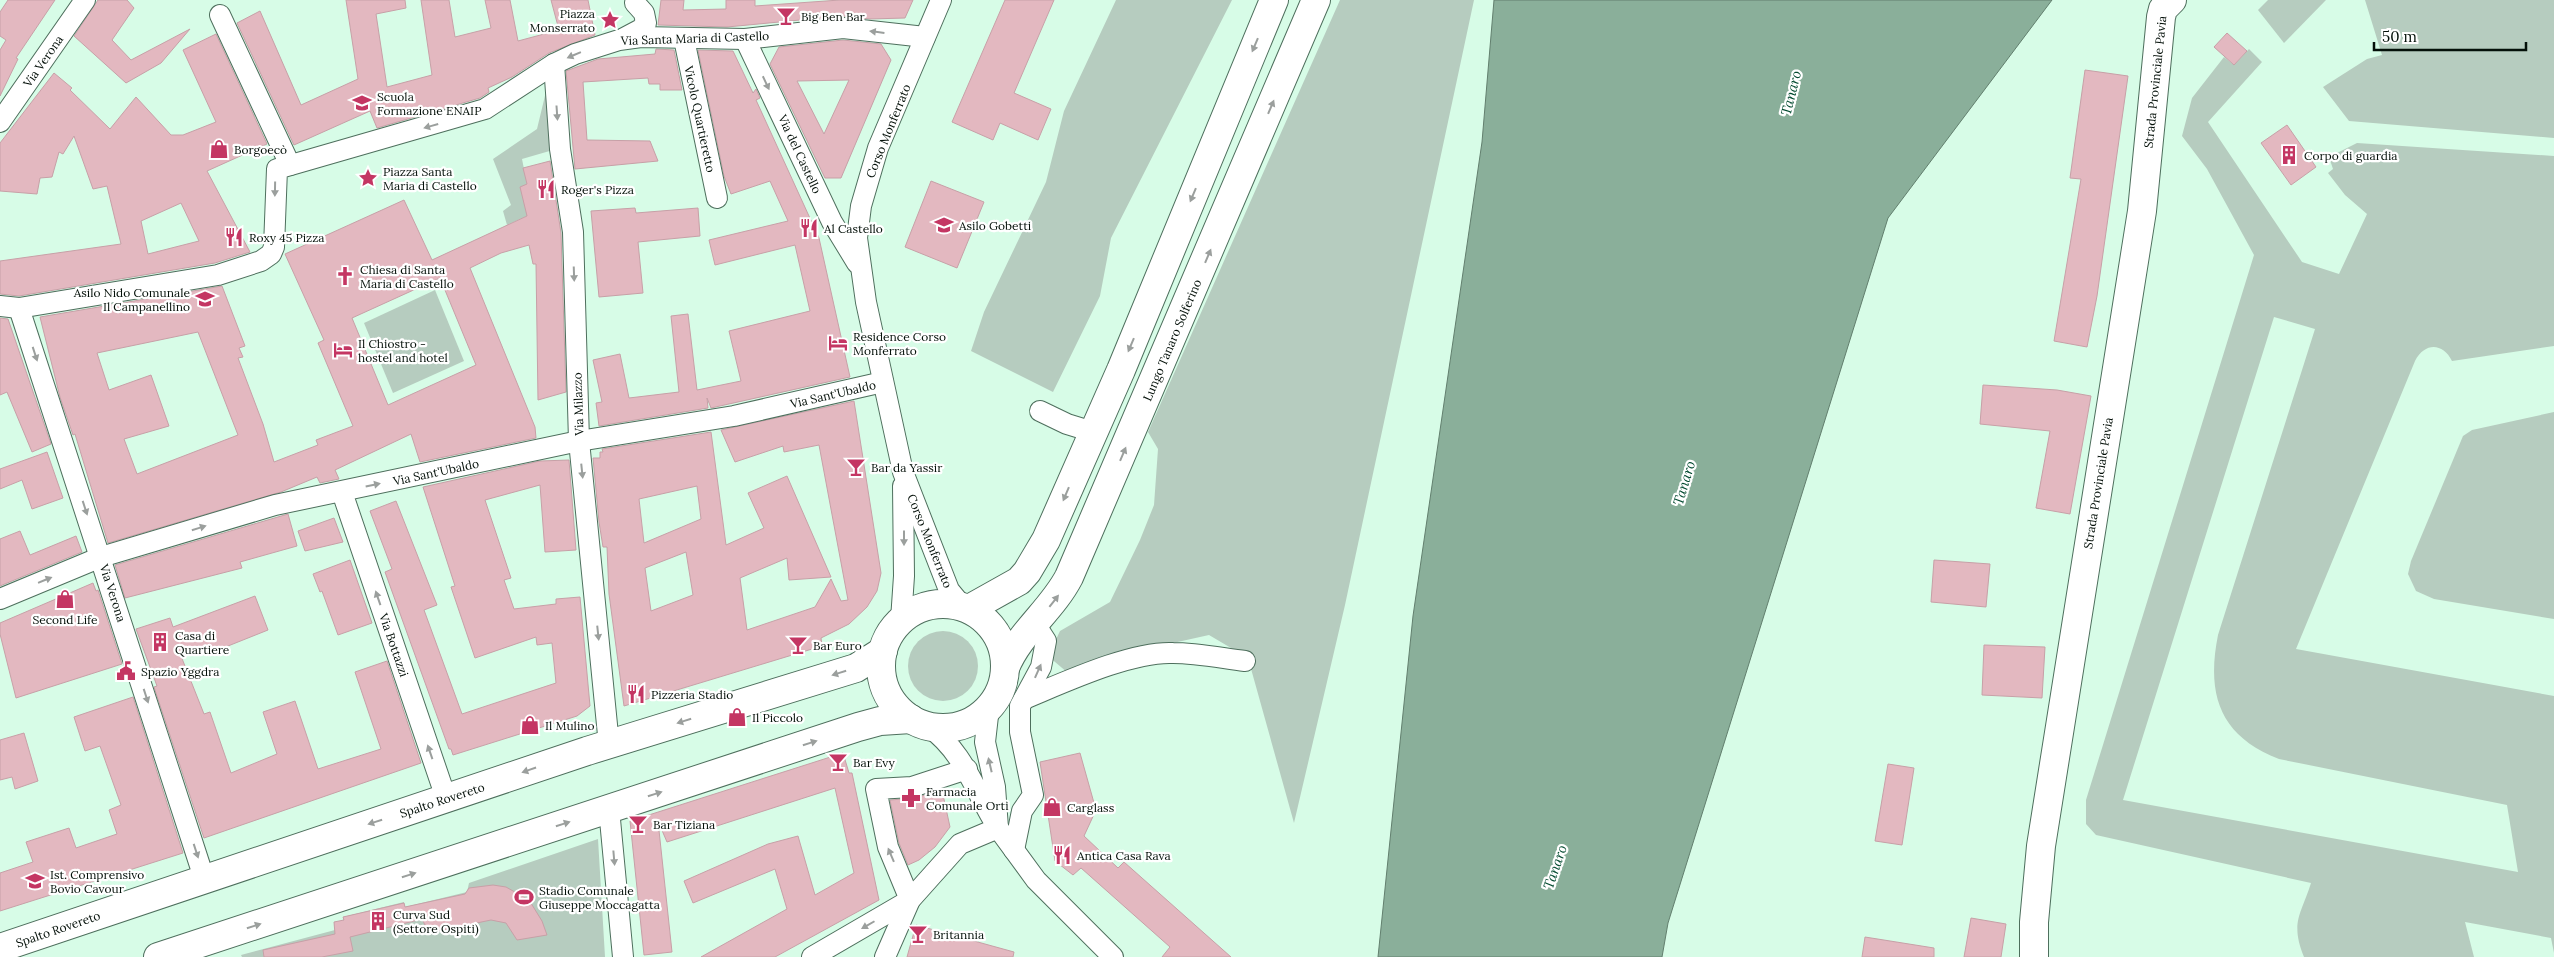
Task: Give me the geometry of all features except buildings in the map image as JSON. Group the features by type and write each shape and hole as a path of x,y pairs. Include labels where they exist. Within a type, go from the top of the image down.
{"main road":[{"path":"966,608 1009,588 1027,572 1046,540 1094,432 1274,0"},
{"name":"Lungo Tanaro Solferino","path":"1005,668 1016,646 1054,602 1069,577 1316,0"},
{"name":"Strada Provinciale Pavia","path":"2034,957 2034,922 2041,846 2142,211 2161,3"},
{"path":"158,957 215,948 609,809 868,724 920,722 946,728 964,724 980,715 989,707 1002,686 1005,668 1003,650 996,633 984,619 966,608 951,604 933,604 916,610 901,620 889,634 883,651 882,675 887,692 897,708 920,722"},
{"name":"Spalto Rovereto","path":"0,948 446,798 856,668 883,651"}],"street":[{"name":"Via Verona","path":"0,122 85,0"},
{"name":"Corso Monferrato","path":"940,0 869,176 857,224 859,267 903,472 949,590 966,608"},
{"path":"642,1 652,28 657,35 664,38"},
{"path":"614,41 628,36 645,25 642,1"},
{"path":"10,307 218,275 253,265 272,252 276,171 290,165 220,15"},
{"name":"Via Santa Maria di Castello","path":"290,165 484,109 554,64 575,54 614,41 636,37 745,39 843,28 925,37"},
{"name":"Vicolo Quartieretto","path":"684,39 717,198"},
{"name":"Via del Castello","path":"745,39 832,222 859,267"},
{"name":"Via Milazzo","path":"554,64 560,150 573,232 579,441 609,745"},
{"name":"Via Verona","path":"10,307 101,557 204,878"},
{"name":"Via Sant'Ubaldo","path":"0,599 101,557 275,505 579,441 734,416 883,382"},
{"path":"1040,411 1068,424 1094,432"},
{"name":"Corso Monferrato","path":"901,620 904,576 903,472"},
{"name":"Via Bottazzi","path":"342,492 446,798"},
{"path":"1014,850 1022,811 1033,795 1020,732 1020,706 1041,667 1046,641 1035,624"},
{"path":"1024,699 1086,674 1130,660 1171,652 1245,661"},
{"path":"989,707 985,742 995,787 998,828"},
{"path":"920,722 951,745 967,770 983,804 998,828 1036,880 1113,957"},
{"path":"885,957 910,900 888,847 876,789 912,787 967,770"},
{"path":"609,809 623,957"},
{"path":"812,957 910,900 960,844 998,828"}],"shaded area":[{"path":"1116,0 1232,0 1111,238 1100,296 1053,392 971,351 984,312 1046,182 1064,111"},
{"path":"1340,0 1474,0 1345,605 1294,823 1248,658 1209,635 1146,649 1068,673 1048,656 1060,631 1110,602 1140,540 1154,505 1158,449 1148,432"},
{"path":"2268,0 2326,0 2284,43 2258,10"},
{"path":"2365,0 2554,0 2554,138 2349,121 2323,87 2367,59 2382,55"},
{"path":"2249,49 2262,62 2208,122 2302,262 2339,274 2367,214 2345,195 2328,173 2333,169 2329,157 2357,143 2554,156 2554,346 2452,361 2444,351 2434,347 2424,350 2419,355 2296,649 2554,696 2554,953 2551,938 2465,922 2474,957 2304,957 2297,927 2311,883 2096,835 2086,824 2086,800 2254,255 2207,169 2182,136 2192,98 2224,57 2234,65","holes":["2274,317 2315,329 2218,635 2214,676 2216,695 2222,711 2243,738 2259,750 2279,759 2507,805 2518,872 2123,800"]},
{"path":"549,79 553,150 522,159 527,184 527,216 507,225 503,211 511,205 493,159 537,129"},
{"path":"435,290 464,361 393,393 364,323"},
{"path":"2554,412 2554,619 2434,599 2416,591 2408,574 2411,561 2463,436 2472,430"},
{"path":"943,631 956,634 968,641 975,653 978,666 975,679 968,691 956,698 943,701 930,698 918,691 911,679 908,666 911,653 918,641 930,634"},
{"name":"Stadio Comunale Giuseppe Moccagatta","path":"598,839 605,957 242,957 241,955 335,930 334,922 343,921 343,917 404,902 405,907 467,892 469,883"}],"water":[{"name":"Tanaro","path":"1494,0 2052,0 1888,218 1668,923 1662,957 1378,957 1413,616 1482,142"}],"place":[{"name":"Big Ben Bar","path":"786,16"},
{"name":"Piazza Monserrato","path":"610,20"},
{"name":"Scuola Formazione ENAIP","path":"362,103"},
{"name":"Borgoecò","path":"219,149"},
{"name":"Corpo di guardia","path":"2289,155"},
{"name":"Piazza Santa Maria di Castello","path":"368,178"},
{"name":"Roger's Pizza","path":"546,189"},
{"name":"Asilo Gobetti","path":"944,225"},
{"name":"Al Castello","path":"809,228"},
{"name":"Roxy 45 Pizza","path":"234,237"},
{"name":"Chiesa di Santa Maria di Castello","path":"345,276"},
{"name":"Asilo Nido Comunale Il Campanellino","path":"205,299"},
{"name":"Residence Corso Monferrato","path":"838,343"},
{"name":"Il Chiostro - hostel and hotel","path":"343,350"},
{"name":"Bar da Yassir","path":"856,467"},
{"name":"Second Life","path":"65,599"},
{"name":"Casa di Quartiere","path":"160,642"},
{"name":"Bar Euro","path":"798,645"},
{"name":"Spazio Yggdra","path":"126,671"},
{"name":"Pizzeria Stadio","path":"636,694"},
{"name":"Il Piccolo","path":"737,717"},
{"name":"Il Mulino","path":"530,725"},
{"name":"Bar Evy","path":"838,762"},
{"name":"Farmacia Comunale Orti","path":"911,798"},
{"name":"Carglass","path":"1052,807"},
{"name":"Bar Tiziana","path":"638,824"},
{"name":"Antica Casa Rava","path":"1062,855"},
{"name":"Ist. Comprensivo Bovio Cavour","path":"35,881"},
{"name":"Stadio Comunale Giuseppe Moccagatta","path":"524,897"},
{"name":"Curva Sud (Settore Ospiti)","path":"378,921"},
{"name":"Britannia","path":"918,934"}]}
